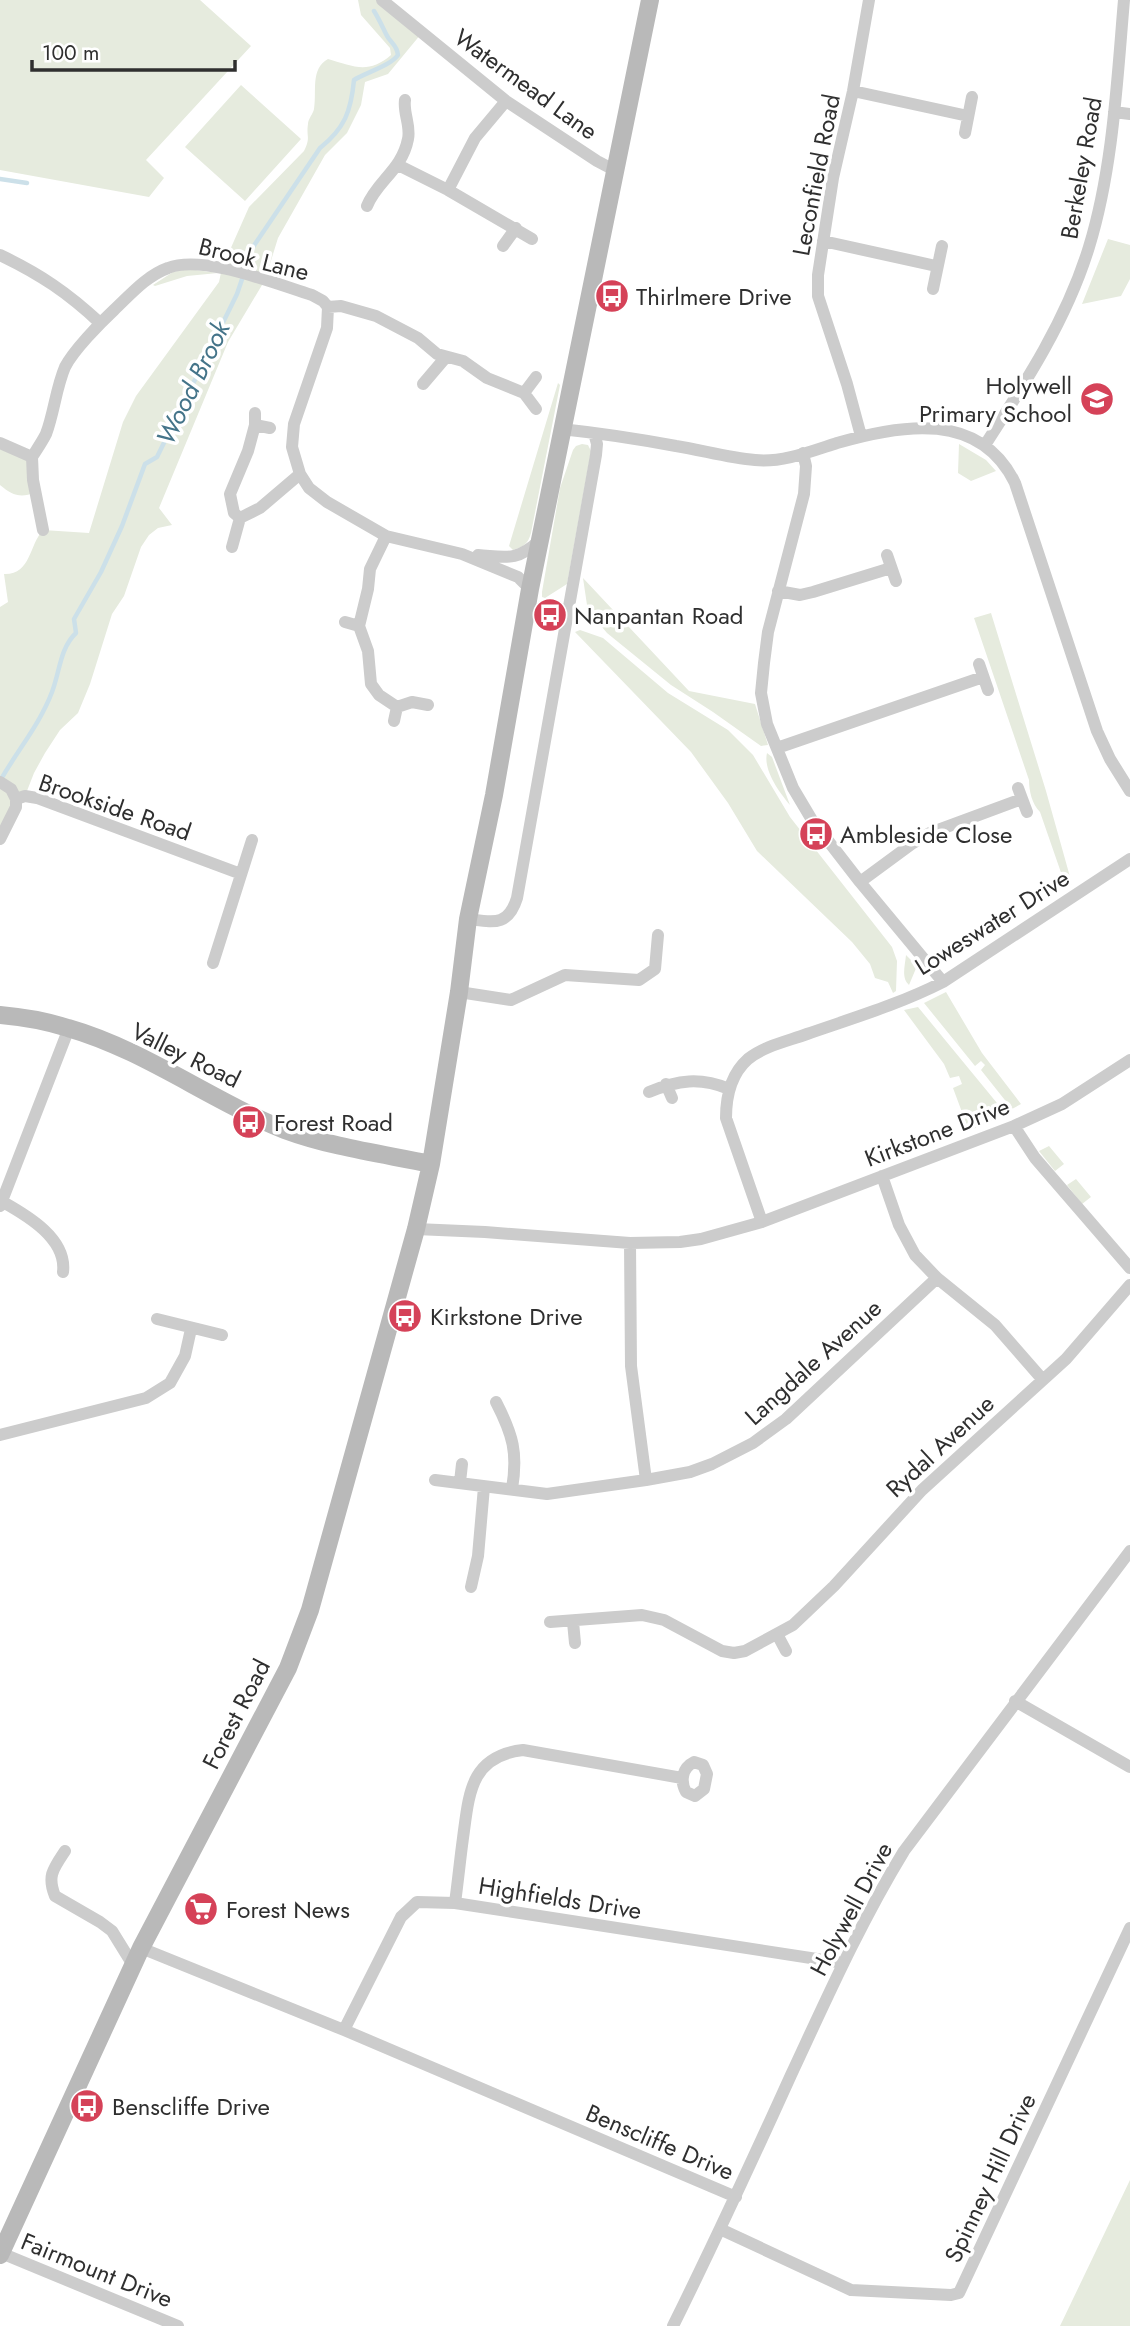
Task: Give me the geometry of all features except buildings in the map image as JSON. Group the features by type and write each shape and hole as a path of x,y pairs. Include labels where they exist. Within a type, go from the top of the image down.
{"street":[{"name":"Watermead Lane","path":"382,0 506,101 616,171"},
{"path":"430,1164 459,992 468,919 494,795 539,541 650,0"},
{"name":"Leconfield Road","path":"861,436 818,296 818,275 869,0"},
{"name":"Berkeley Road","path":"985,444 1036,367 1053,335 1089,248 1102,192 1114,113 1124,0"},
{"path":"853,91 968,116"},
{"path":"965,133 972,97"},
{"path":"367,206 373,194 398,165 408,140 405,100"},
{"path":"448,190 475,138 506,101"},
{"path":"1114,113 1130,114"},
{"path":"398,165 448,190 532,239"},
{"path":"503,246 516,228"},
{"path":"823,241 936,266"},
{"path":"933,289 942,246"},
{"path":"0,255 58,286 100,323"},
{"name":"Brook Lane","path":"32,457 45,434 66,366 100,323 151,276 184,263 209,265 251,276 312,295 328,307 327,328 294,424 292,447 300,474"},
{"path":"328,307 341,306 376,316 418,338 437,354 463,361 487,378 524,393 536,410"},
{"path":"424,384 446,357"},
{"path":"524,393 536,377"},
{"path":"240,518 234,513 230,494 255,419 270,428"},
{"path":"561,429 756,461 777,460 861,436 900,430 933,429 968,435 985,444 1002,460 1015,483 1097,731 1110,759 1130,791"},
{"path":"468,919 492,922 506,919 513,911 517,898 584,531 596,455 594,433"},
{"path":"0,443 32,457 33,481 43,530"},
{"path":"803,453 806,466 804,494 768,632 761,693 766,724 793,788 807,812 860,883 943,982"},
{"path":"232,547 240,518 260,508 300,474 309,488 327,502 386,536 461,554 518,576 530,589"},
{"path":"386,536 370,569 359,625 368,651 371,684 379,695 397,707"},
{"path":"461,554 516,556 526,553 539,541"},
{"path":"778,592 813,592 889,561 896,581"},
{"path":"345,622 359,625"},
{"path":"979,664 988,690"},
{"path":"777,748 984,677"},
{"path":"397,707 412,702 428,705"},
{"path":"394,721 397,707"},
{"path":"1,783 10,789 16,799"},
{"path":"860,883 930,833 1020,793 1027,812"},
{"name":"Brookside Road","path":"0,839 16,807 16,799 25,796 37,798 241,874"},
{"path":"213,963 252,840"},
{"name":"Loweswater Drive","path":"729,1088 740,1068 763,1050 910,997 943,982 1130,859"},
{"path":"459,992 511,1000 565,975 639,980 655,969 658,935"},
{"name":"Valley Road","path":"0,1015 23,1017 69,1028 120,1048 253,1116 287,1130 430,1164"},
{"path":"67,1266 43,1228 29,1216 2,1204 69,1028"},
{"name":"Kirkstone Drive","path":"416,1229 485,1231 630,1243 701,1239 762,1222 1014,1126 1062,1104 1130,1060"},
{"path":"649,1092 666,1084 693,1079 729,1088 726,1103 729,1131 762,1222"},
{"path":"666,1084 672,1098"},
{"path":"1014,1126 1035,1158 1130,1268"},
{"name":"Forest Road","path":"1,2254 141,1948 288,1668 310,1610 416,1229 430,1164"},
{"path":"882,1176 899,1225 915,1255 937,1278 995,1325 1043,1380"},
{"path":"630,1243 631,1366 646,1480"},
{"name":"Langdale Avenue","path":"435,1480 547,1494 646,1480 701,1468 753,1443 786,1419 937,1278"},
{"name":"Rydal Avenue","path":"550,1622 642,1615 664,1620 722,1651 734,1653 745,1651 777,1634 805,1615 922,1490 1066,1359 1130,1285"},
{"path":"157,1319 222,1335"},
{"path":"0,1435 146,1398 170,1383 185,1356 191,1329"},
{"path":"496,1402 509,1427 514,1444 516,1465 512,1489"},
{"path":"460,1482 462,1464"},
{"path":"471,1587 478,1556 484,1487"},
{"name":"Holywell Drive","path":"673,2326 736,2197 843,1963 904,1852 1015,1701 1126,1566 1130,1551"},
{"path":"465,1553 478,1556"},
{"path":"573,1622 575,1643"},
{"path":"777,1634 786,1651"},
{"path":"1015,1701 1130,1767"},
{"path":"455,1903 469,1794 482,1769 494,1759 508,1752 523,1750 682,1778"},
{"path":"65,1851 51,1876 50,1884 55,1896 112,1931 133,1965"},
{"name":"Highfields Drive","path":"344,2030 401,1917 417,1902 455,1903 843,1963"},
{"name":"Spinney Hill Drive","path":"720,2230 851,2290 951,2295 959,2293 1130,1928"},
{"name":"Benscliffe Drive","path":"141,1948 344,2030 736,2197"},
{"name":"Fairmount Drive","path":"1,2254 178,2326"}],"shaded area":[{"path":"0,0 200,0 251,46 146,160 164,178 149,197 0,170"},
{"path":"358,0 382,0 421,34 388,74 365,82 361,105 347,133 325,155 278,238 265,280 228,342 159,508 172,525 158,528 141,547 124,596 112,614 78,713 60,730 45,753 25,796 0,839 0,607 8,602 4,574 20,570 43,530 89,533 123,422 136,396 219,282 222,268 249,207 304,151 308,140 308,122 314,109 316,74 322,63 328,59 368,67 391,55 390,48 361,15"},
{"path":"241,85 301,139 245,201 185,147"},
{"path":"1108,239 1130,245 1130,279 1121,296 1082,304"},
{"path":"188,269 218,273 187,276 153,285 173,272"},
{"path":"558,383 560,385 531,533 525,544 513,550 509,546"},
{"path":"0,443 32,457 35,492 17,495 0,485"},
{"path":"582,444 588,445 591,451 567,584 545,598 542,597 542,592 560,488 573,450"},
{"path":"959,444 986,460 996,471 971,481 958,473"},
{"path":"583,578 689,691 755,704 768,745 761,746 671,685 607,633 587,605"},
{"path":"991,613 1072,884 1066,887 1040,812 1031,797 1029,780 974,618"},
{"path":"580,630 603,638 668,693 728,730 753,755 790,817 892,947 897,961 896,991 893,993 888,982 875,978 870,964 852,942 757,851 728,803 691,752 575,632"},
{"path":"767,753 772,757 790,805 770,773"},
{"path":"906,955 917,966 909,985 904,975"},
{"path":"946,992 982,1053 1021,1104 1012,1109 981,1070 985,1065 981,1061 975,1066 924,1003"},
{"path":"918,1007 1006,1114 969,1131 953,1088 962,1084 959,1076 950,1078 944,1064 904,1010"},
{"path":"1049,1146 1064,1164 1055,1171 1039,1151"},
{"path":"1076,1179 1091,1197 1082,1204 1067,1185"},
{"path":"1130,2180 1130,2326 1060,2326"}],"waterway":[{"name":"Wood Brook","path":"0,781 47,704 63,653 76,633 74,619 101,572 145,464 157,457 237,294 253,247 320,148 341,126 349,110 354,80 384,66 398,55 374,11"},
{"path":"0,179 27,183"}],"place":[{"name":"Thirlmere Drive","path":"612,296"},
{"name":"Holywell Primary School","path":"1097,399"},
{"name":"Nanpantan Road","path":"550,615"},
{"name":"Ambleside Close","path":"816,834"},
{"name":"Forest Road","path":"249,1122"},
{"name":"Kirkstone Drive","path":"405,1316"},
{"name":"Forest News","path":"201,1909"},
{"name":"Benscliffe Drive","path":"87,2106"}]}
